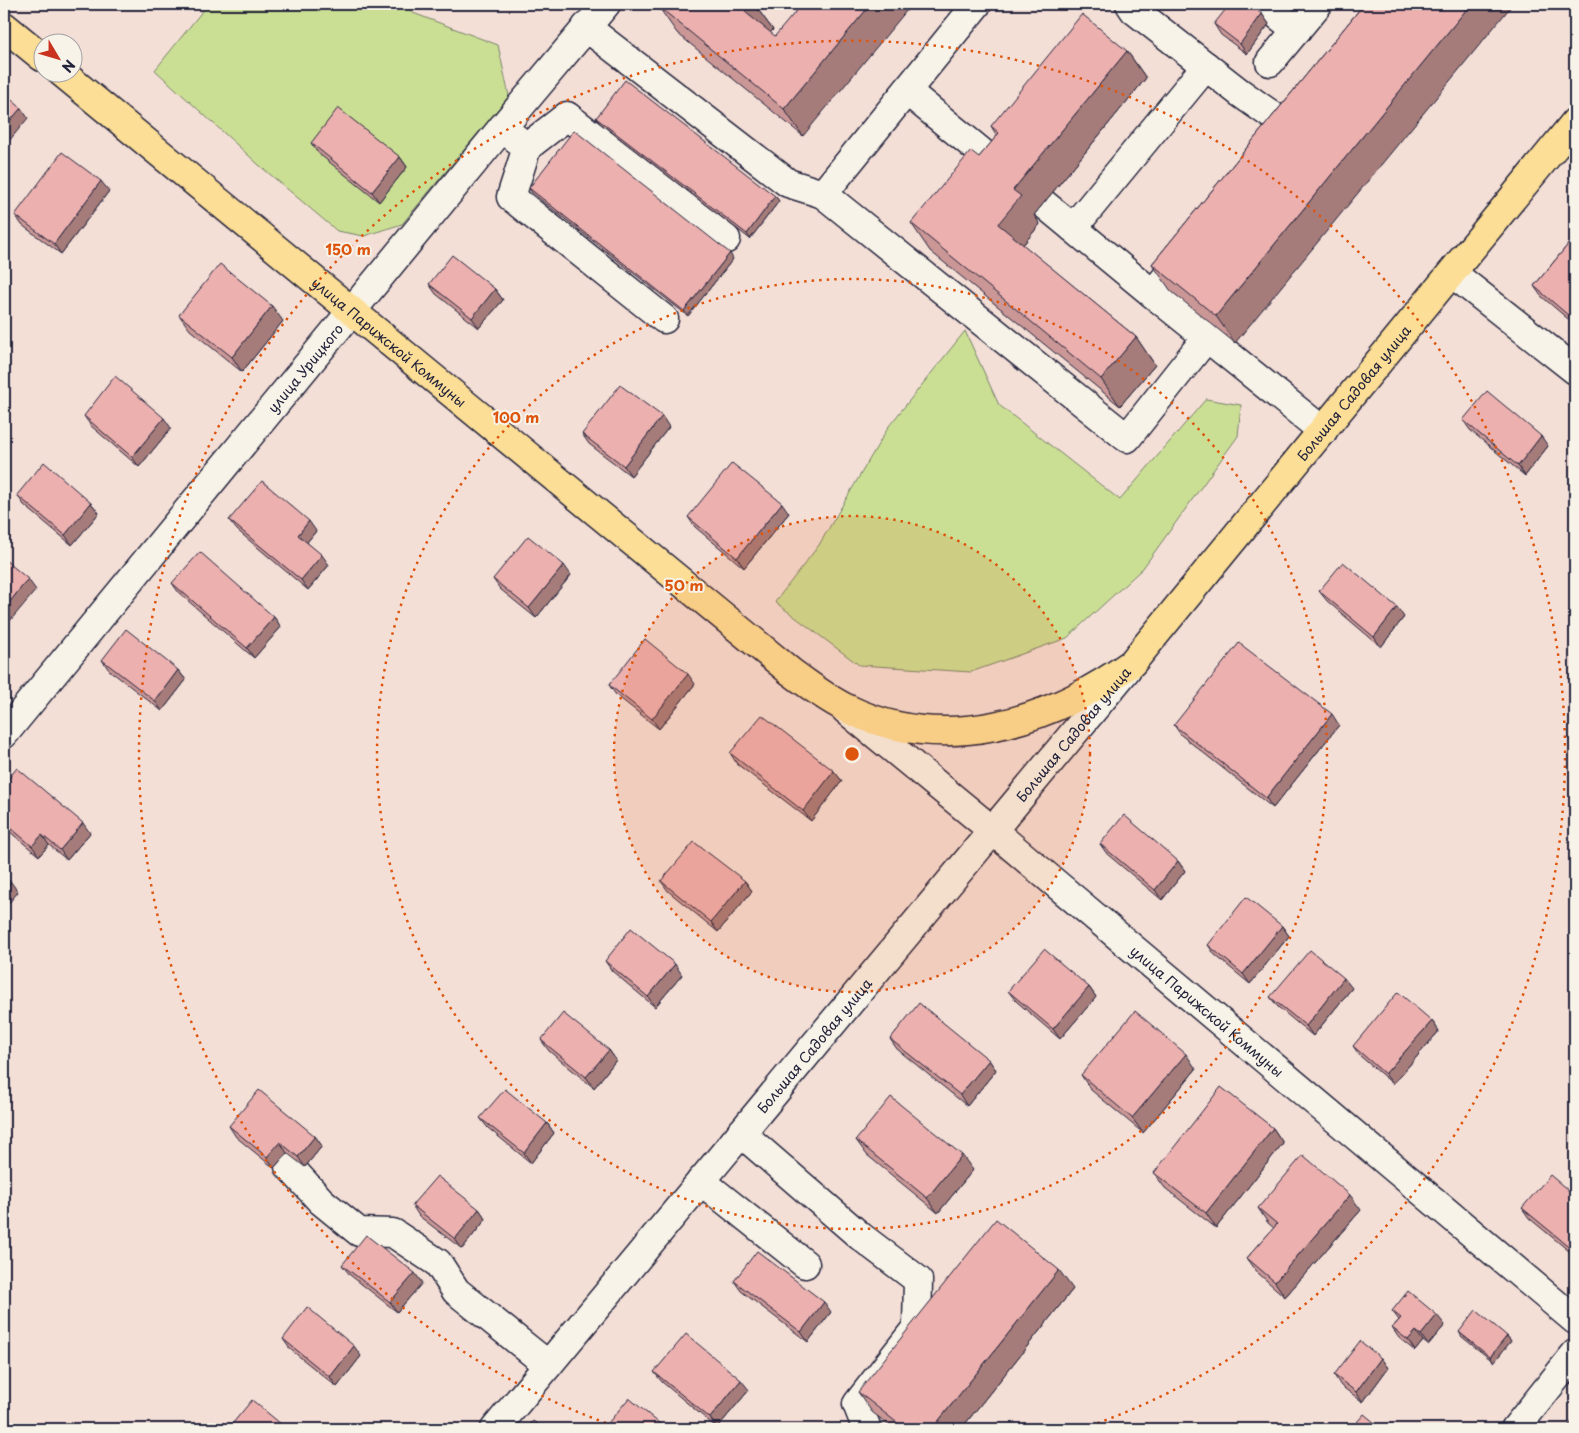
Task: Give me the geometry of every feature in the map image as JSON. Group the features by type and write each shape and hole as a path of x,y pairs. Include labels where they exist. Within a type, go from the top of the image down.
{"highway":[{"path":"4,26 32,50"},
{"name":"улица Парижской Коммуны","path":"73,82 791,672 813,688 861,715 901,726 941,731 982,729"},
{"name":"Большая Садовая улица","path":"982,729 1011,722 1054,707 1108,680 1132,663 1324,431 1575,122"}],"street":[{"name":"улица Урицкого","path":"4,734 606,4"},
{"path":"822,194 977,4"},
{"path":"1130,4 1134,10 1206,66 1287,126 1257,164"},
{"path":"1263,4 1296,30"},
{"path":"1270,62 1318,4"},
{"path":"586,27 788,183 822,194 1126,438 1207,337"},
{"path":"1073,228 1206,66"},
{"path":"907,91 1008,174"},
{"path":"664,319 511,198 528,147 568,116 726,239"},
{"path":"502,128 528,147"},
{"path":"1044,204 1324,431"},
{"path":"1153,294 1202,233"},
{"path":"1452,274 1575,370"},
{"name":"Большая Садовая улица","path":"495,1429 1132,663"},
{"name":"улица Парижской Коммуны","path":"837,703 992,830 1575,1320"},
{"path":"741,1133 860,1236 918,1280 917,1327 857,1404 866,1429"},
{"path":"289,1166 321,1201 359,1232 394,1233 438,1263 456,1291 548,1365"},
{"path":"701,1181 805,1264"},
{"path":"1515,1429 1575,1354"}],"green space":[{"path":"208,4 407,4 413,13 498,45 509,96 402,224 364,236 337,231 259,165 155,70"},
{"path":"965,331 999,405 1120,500 1206,399 1241,405 1238,436 1143,568 1067,638 971,672 859,665 775,602 819,545 889,426"}],"building":[{"path":"660,4 752,4 745,12 775,36 802,4 871,4 784,109 658,6"},
{"path":"1230,4 1249,4 1262,14 1240,44 1214,24"},
{"path":"1364,4 1471,4 1216,316 1152,264"},
{"path":"1082,14 1127,51 1013,190 1021,196 998,224 1136,337 1101,379 911,223 971,151 979,157 999,133 991,126"},
{"path":"625,80 775,196 747,234 596,118"},
{"path":"4,93 21,108 4,128"},
{"path":"338,108 400,157 372,192 311,143"},
{"path":"574,130 730,253 684,311 529,188"},
{"path":"62,152 101,181 54,244 15,215"},
{"path":"1575,236 1575,321 1534,286"},
{"path":"452,255 495,289 472,318 429,284"},
{"path":"220,264 272,306 232,357 179,315"},
{"path":"115,376 164,418 132,457 84,416"},
{"path":"620,385 662,416 624,466 582,434"},
{"path":"1487,391 1541,436 1518,466 1463,420"},
{"path":"44,462 91,503 65,535 17,495"},
{"path":"732,463 782,503 737,558 688,517"},
{"path":"262,481 309,521 298,535 322,555 301,580 229,520"},
{"path":"528,536 564,565 529,608 493,579"},
{"path":"200,552 274,617 247,648 172,583"},
{"path":"4,559 28,579 4,609"},
{"path":"1343,562 1397,607 1374,637 1319,591"},
{"path":"126,629 178,670 155,701 102,660"},
{"path":"645,639 688,674 652,719 609,685"},
{"path":"1239,643 1332,714 1266,798 1174,725"},
{"path":"762,715 834,771 803,811 730,753"},
{"path":"17,768 83,823 60,850 42,835 32,846 4,822 4,784"},
{"path":"1124,815 1178,861 1155,890 1100,844"},
{"path":"694,842 745,881 711,922 661,881"},
{"path":"4,876 11,882 4,890"},
{"path":"1246,897 1282,926 1243,974 1208,945"},
{"path":"631,928 675,964 648,997 605,961"},
{"path":"1044,949 1089,987 1053,1029 1008,991"},
{"path":"1310,950 1344,978 1306,1026 1270,997"},
{"path":"1398,992 1432,1021 1385,1074 1353,1046"},
{"path":"919,1003 989,1060 960,1095 890,1039"},
{"path":"1135,1011 1186,1054 1132,1118 1081,1075"},
{"path":"563,1013 609,1050 586,1077 541,1040"},
{"path":"1221,1087 1273,1128 1206,1213 1154,1173"},
{"path":"505,1089 547,1123 524,1153 480,1118"},
{"path":"259,1090 315,1136 298,1157 280,1142 267,1157 229,1126"},
{"path":"891,1097 962,1155 927,1198 856,1140"},
{"path":"1303,1155 1350,1195 1275,1282 1247,1258 1277,1224 1258,1208"},
{"path":"1550,1175 1575,1196 1575,1245 1572,1249 1522,1208"},
{"path":"437,1176 479,1209 455,1239 412,1205"},
{"path":"996,1219 1059,1270 932,1429 905,1429 858,1392"},
{"path":"366,1235 415,1273 390,1302 342,1265"},
{"path":"757,1251 824,1302 801,1332 734,1281"},
{"path":"1408,1291 1437,1315 1421,1335 1416,1331 1408,1340 1392,1328 1401,1318 1392,1311"},
{"path":"307,1307 354,1346 330,1377 283,1339"},
{"path":"1476,1310 1507,1336 1490,1357 1459,1332"},
{"path":"686,1334 741,1380 710,1418 654,1372"},
{"path":"1360,1341 1381,1358 1356,1392 1334,1375"},
{"path":"629,1398 666,1429 603,1429"},
{"path":"252,1400 287,1429 228,1429"},
{"path":"1364,1414 1382,1429 1351,1429"},
{"path":"1575,1418 1575,1429 1566,1429"},
{"path":"533,1421 544,1429 526,1429"}]}
